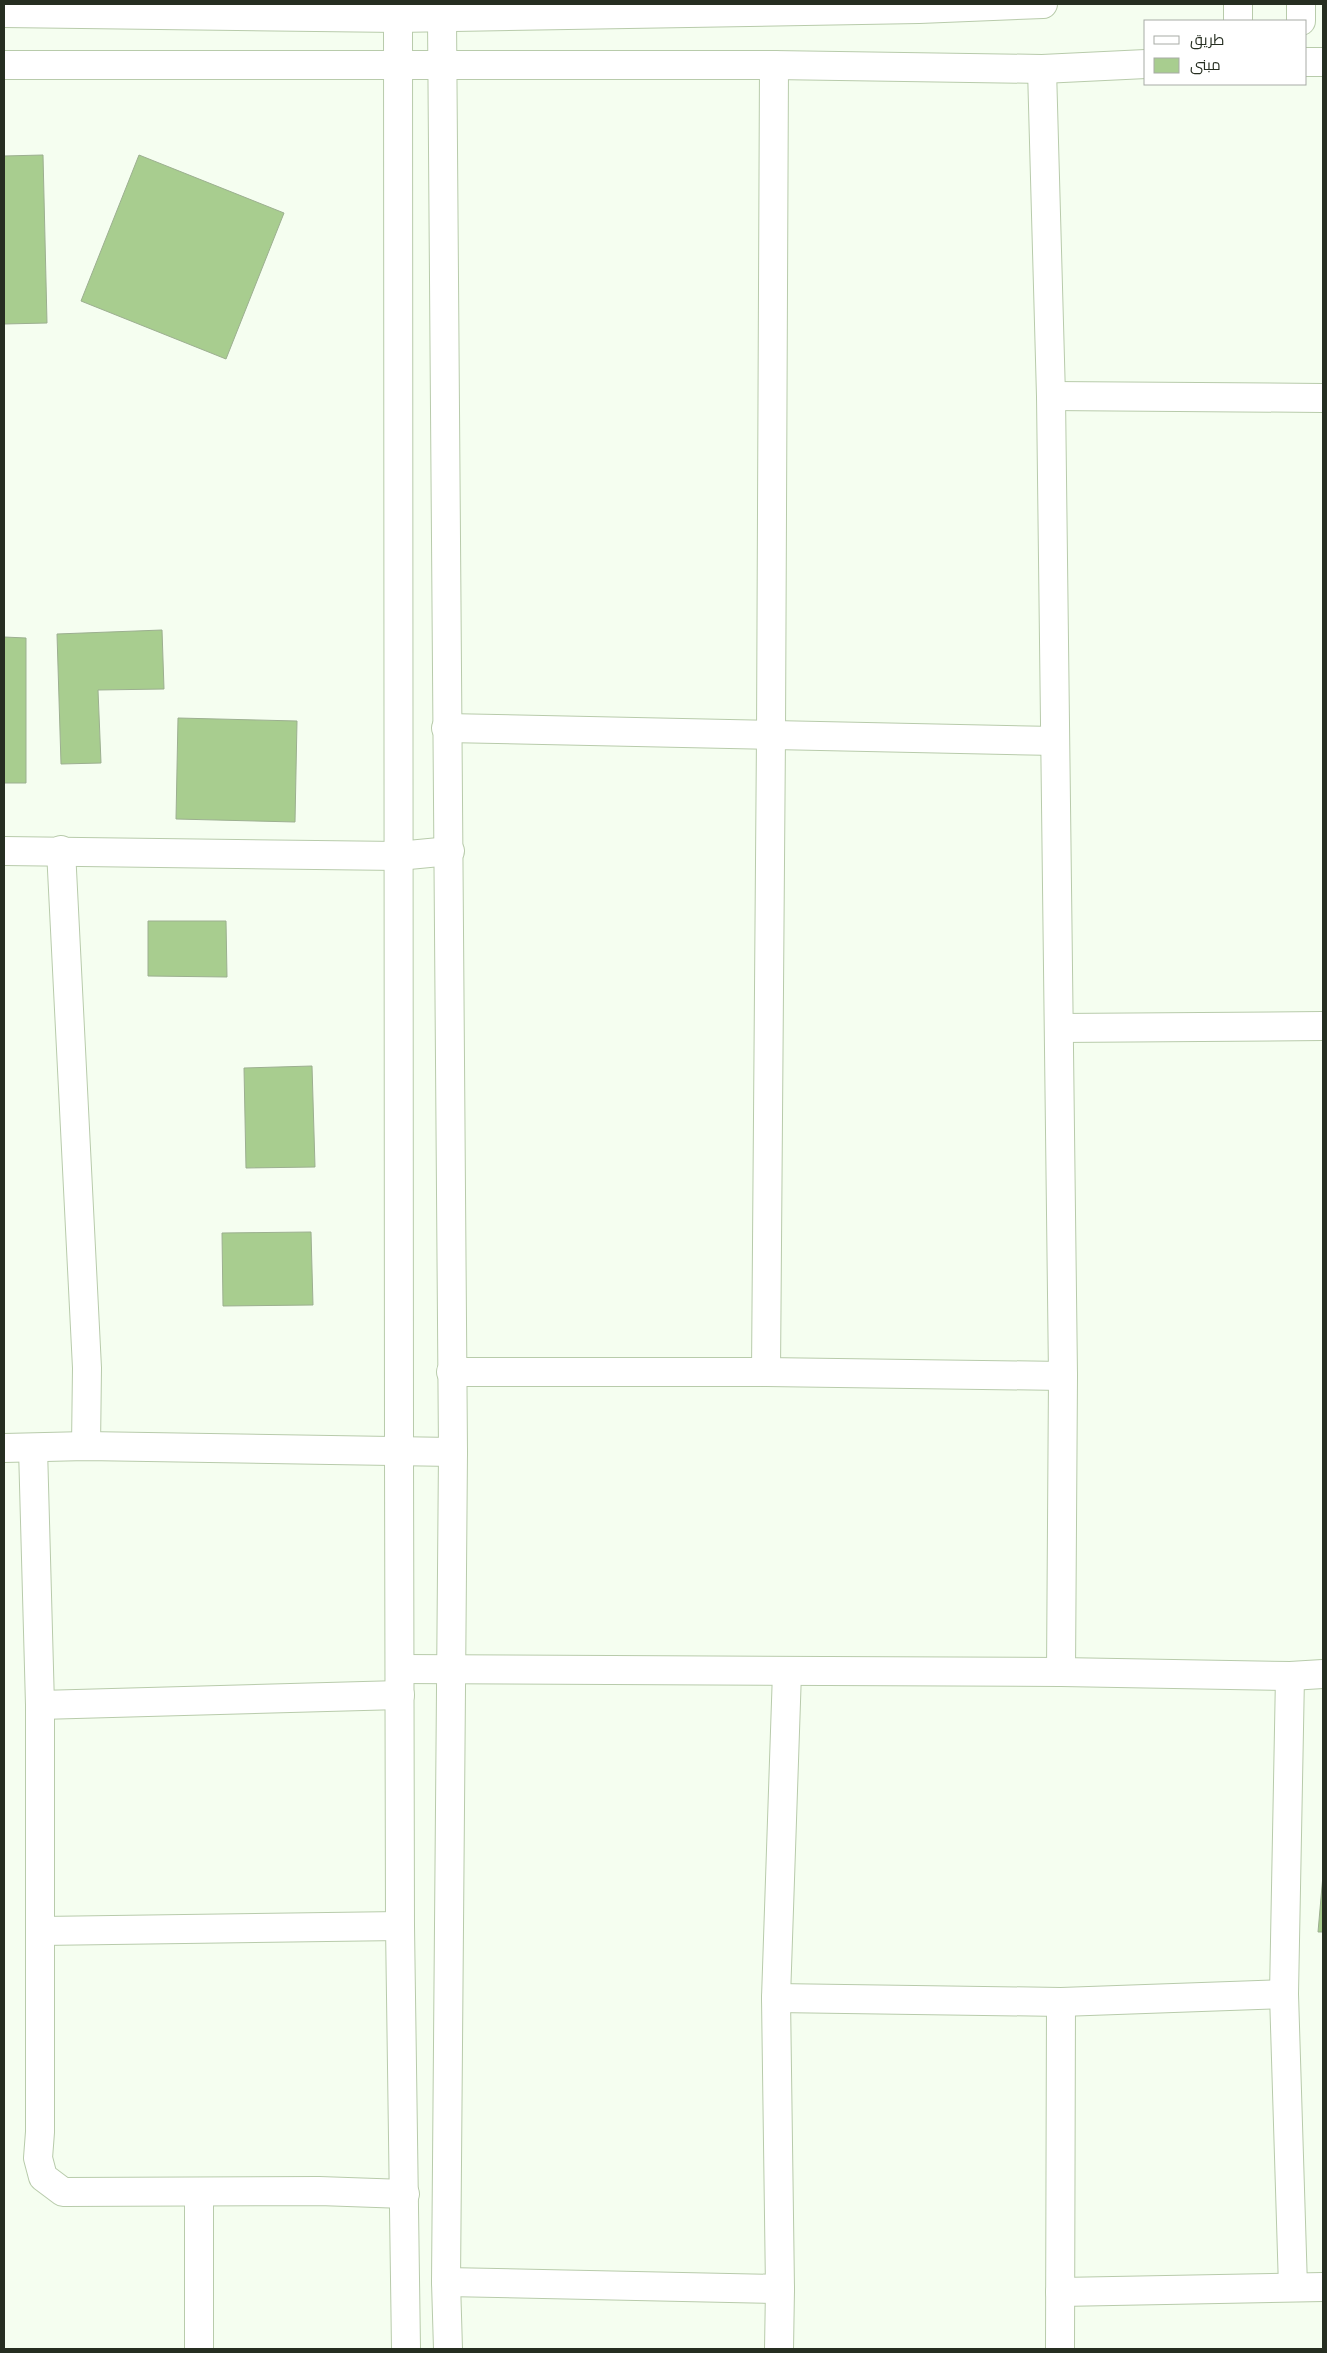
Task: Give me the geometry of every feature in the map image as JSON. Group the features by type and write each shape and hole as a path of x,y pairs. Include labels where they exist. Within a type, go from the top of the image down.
{"street":[{"path":"17,10 442,18 633,10 1042,4"},
{"path":"1238,4 1238,20"},
{"path":"1301,4 1302,20"},
{"path":"398,18 398,1452 400,1926 406,2349"},
{"path":"442,18 446,728 450,851 451,1372 453,1452 446,2282 448,2349"},
{"path":"1307,62 1323,62"},
{"path":"4,65 774,66 1042,69 1144,64"},
{"path":"766,1372 774,66"},
{"path":"1042,69 1051,396 1059,1028 1063,1376 1061,1672"},
{"path":"1051,396 1323,398"},
{"path":"446,728 1054,741"},
{"path":"4,851 61,850 398,856 450,851"},
{"path":"61,850 87,1368 86,1446"},
{"path":"1059,1028 1323,1026"},
{"path":"451,1372 766,1372 1063,1376"},
{"path":"4,1448 86,1446 453,1452"},
{"path":"33,1448 40,1705 41,1931 40,2132 38,2158 43,2177 63,2192 200,2193 319,2191 405,2194"},
{"path":"40,1705 400,1682 451,1671 1061,1672 1290,1676 1323,1674"},
{"path":"778,2349 780,2289 776,1998 787,1672"},
{"path":"1290,1676 1284,1994 1293,2287"},
{"path":"41,1931 400,1926"},
{"path":"776,1998 1061,2002 1284,1994"},
{"path":"1060,2349 1061,2002"},
{"path":"199,2349 200,2193"},
{"path":"446,2282 780,2289"},
{"path":"1060,2292 1323,2287"}],"building":[{"path":"43,155 47,323 4,324 4,156"},
{"path":"139,155 284,213 226,359 81,301"},
{"path":"162,630 164,689 98,690 101,763 61,764 57,634"},
{"path":"4,637 26,638 26,783 4,783"},
{"path":"178,718 297,721 295,822 176,819"},
{"path":"148,921 226,921 227,977 148,976"},
{"path":"312,1066 315,1167 246,1168 244,1068"},
{"path":"311,1232 313,1305 223,1306 222,1233"},
{"path":"1323,1875 1323,1932 1318,1932"}]}
